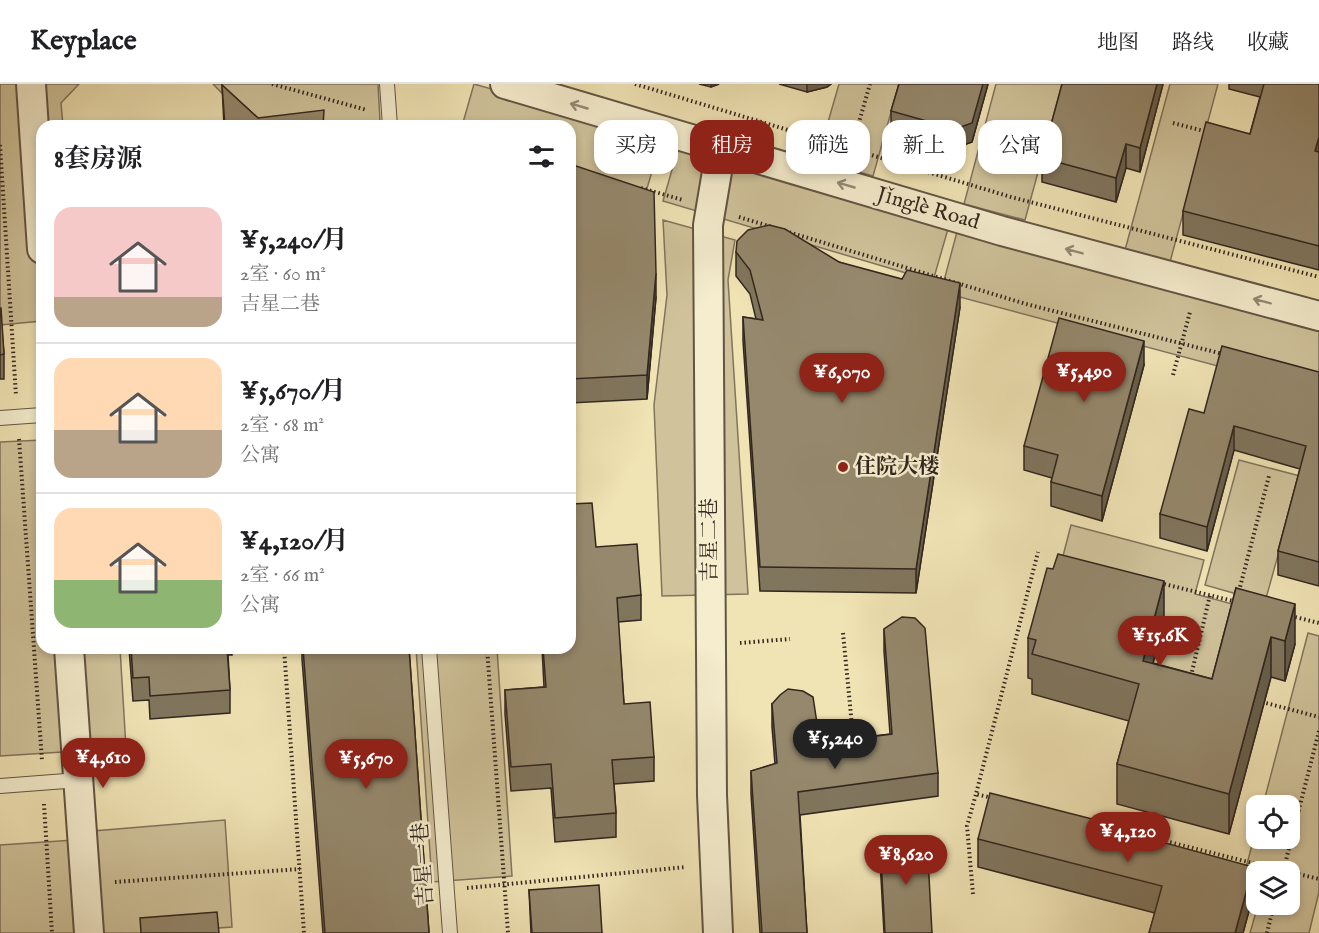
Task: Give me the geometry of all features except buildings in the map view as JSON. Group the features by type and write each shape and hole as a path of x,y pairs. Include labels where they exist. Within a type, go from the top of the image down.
{"street":[{"path":"31,84 36,159"},
{"name":"Jǐnglè Road","path":"505,84 690,139"},
{"name":"Jǐnglè Road","path":"774,164 1065,249 1319,316"},
{"name":"吉星二巷","path":"717,174 708,225 712,795 718,933"},
{"path":"69,654 89,933"}],"lane":[{"path":"387,84 390,120"},
{"path":"0,418 36,416"},
{"name":"吉星一巷","path":"429,654 450,933"},
{"path":"0,786 79,780"}],"path":[{"path":"272,84 387,120"},
{"path":"635,84 786,129"},
{"path":"859,120 870,84"},
{"path":"1173,123 1218,134"},
{"path":"0,145 52,933"},
{"path":"870,154 1088,218 1319,277"},
{"path":"840,183 843,174"},
{"path":"635,187 1026,304 1228,355"},
{"path":"1173,375 1197,284"},
{"path":"1236,602 1269,476"},
{"path":"973,894 967,826 1038,552"},
{"path":"1154,582 1247,604"},
{"path":"1189,683 1210,596"},
{"path":"1288,615 1319,623"},
{"path":"843,633 853,736"},
{"path":"711,646 790,639"},
{"path":"284,654 304,933"},
{"path":"487,654 508,933"},
{"path":"1254,700 1319,717"},
{"path":"1288,861 1319,731"},
{"path":"976,794 998,799"},
{"path":"1154,838 1247,861"},
{"path":"1173,855 1176,843"},
{"path":"447,889 688,867"},
{"path":"86,885 300,869"},
{"path":"1300,874 1319,879"},
{"path":"1267,933 1271,915"}],"shaded area":[{"path":"0,84 79,84 61,103 62,120 36,120 36,322 0,325"},
{"path":"213,84 378,84 380,120 248,120"},
{"path":"474,84 599,120 594,120 594,174 651,174 645,195 576,175 576,120 464,120"},
{"path":"839,84 899,84 889,120 882,120 882,144 873,176 866,174 870,174 870,120 829,120"},
{"path":"996,84 1062,84 1052,120 986,120"},
{"path":"1170,84 1218,84 1170,262 1125,250"},
{"path":"678,149 690,153 690,174 762,174 948,229 933,281 663,201 671,174 678,174"},
{"path":"978,152 978,174 1038,174 1025,220 964,204"},
{"path":"663,220 735,240 728,280 748,594 662,596 654,405 667,295"},
{"path":"958,228 1319,326 1319,393 941,292"},
{"path":"36,440 36,654 120,654 126,748 0,756 0,442"},
{"path":"1239,460 1300,476 1265,602 1205,585"},
{"path":"1071,525 1204,560 1195,594 1236,605 1207,711 1149,695 1170,618 1055,587"},
{"path":"1308,633 1319,636 1319,892 1309,933 1250,933 1255,915 1300,915 1300,861 1248,861 1251,849 1300,849 1300,795 1266,795"},
{"path":"416,654 497,654 512,876 432,882"},
{"path":"225,820 232,927 148,933 98,933 93,831"},
{"path":"74,840 80,933 0,933 0,845"},
{"path":"1246,868 1246,884 1242,883"}],"place":[{"name":"住院大楼","path":"843,467"}]}
